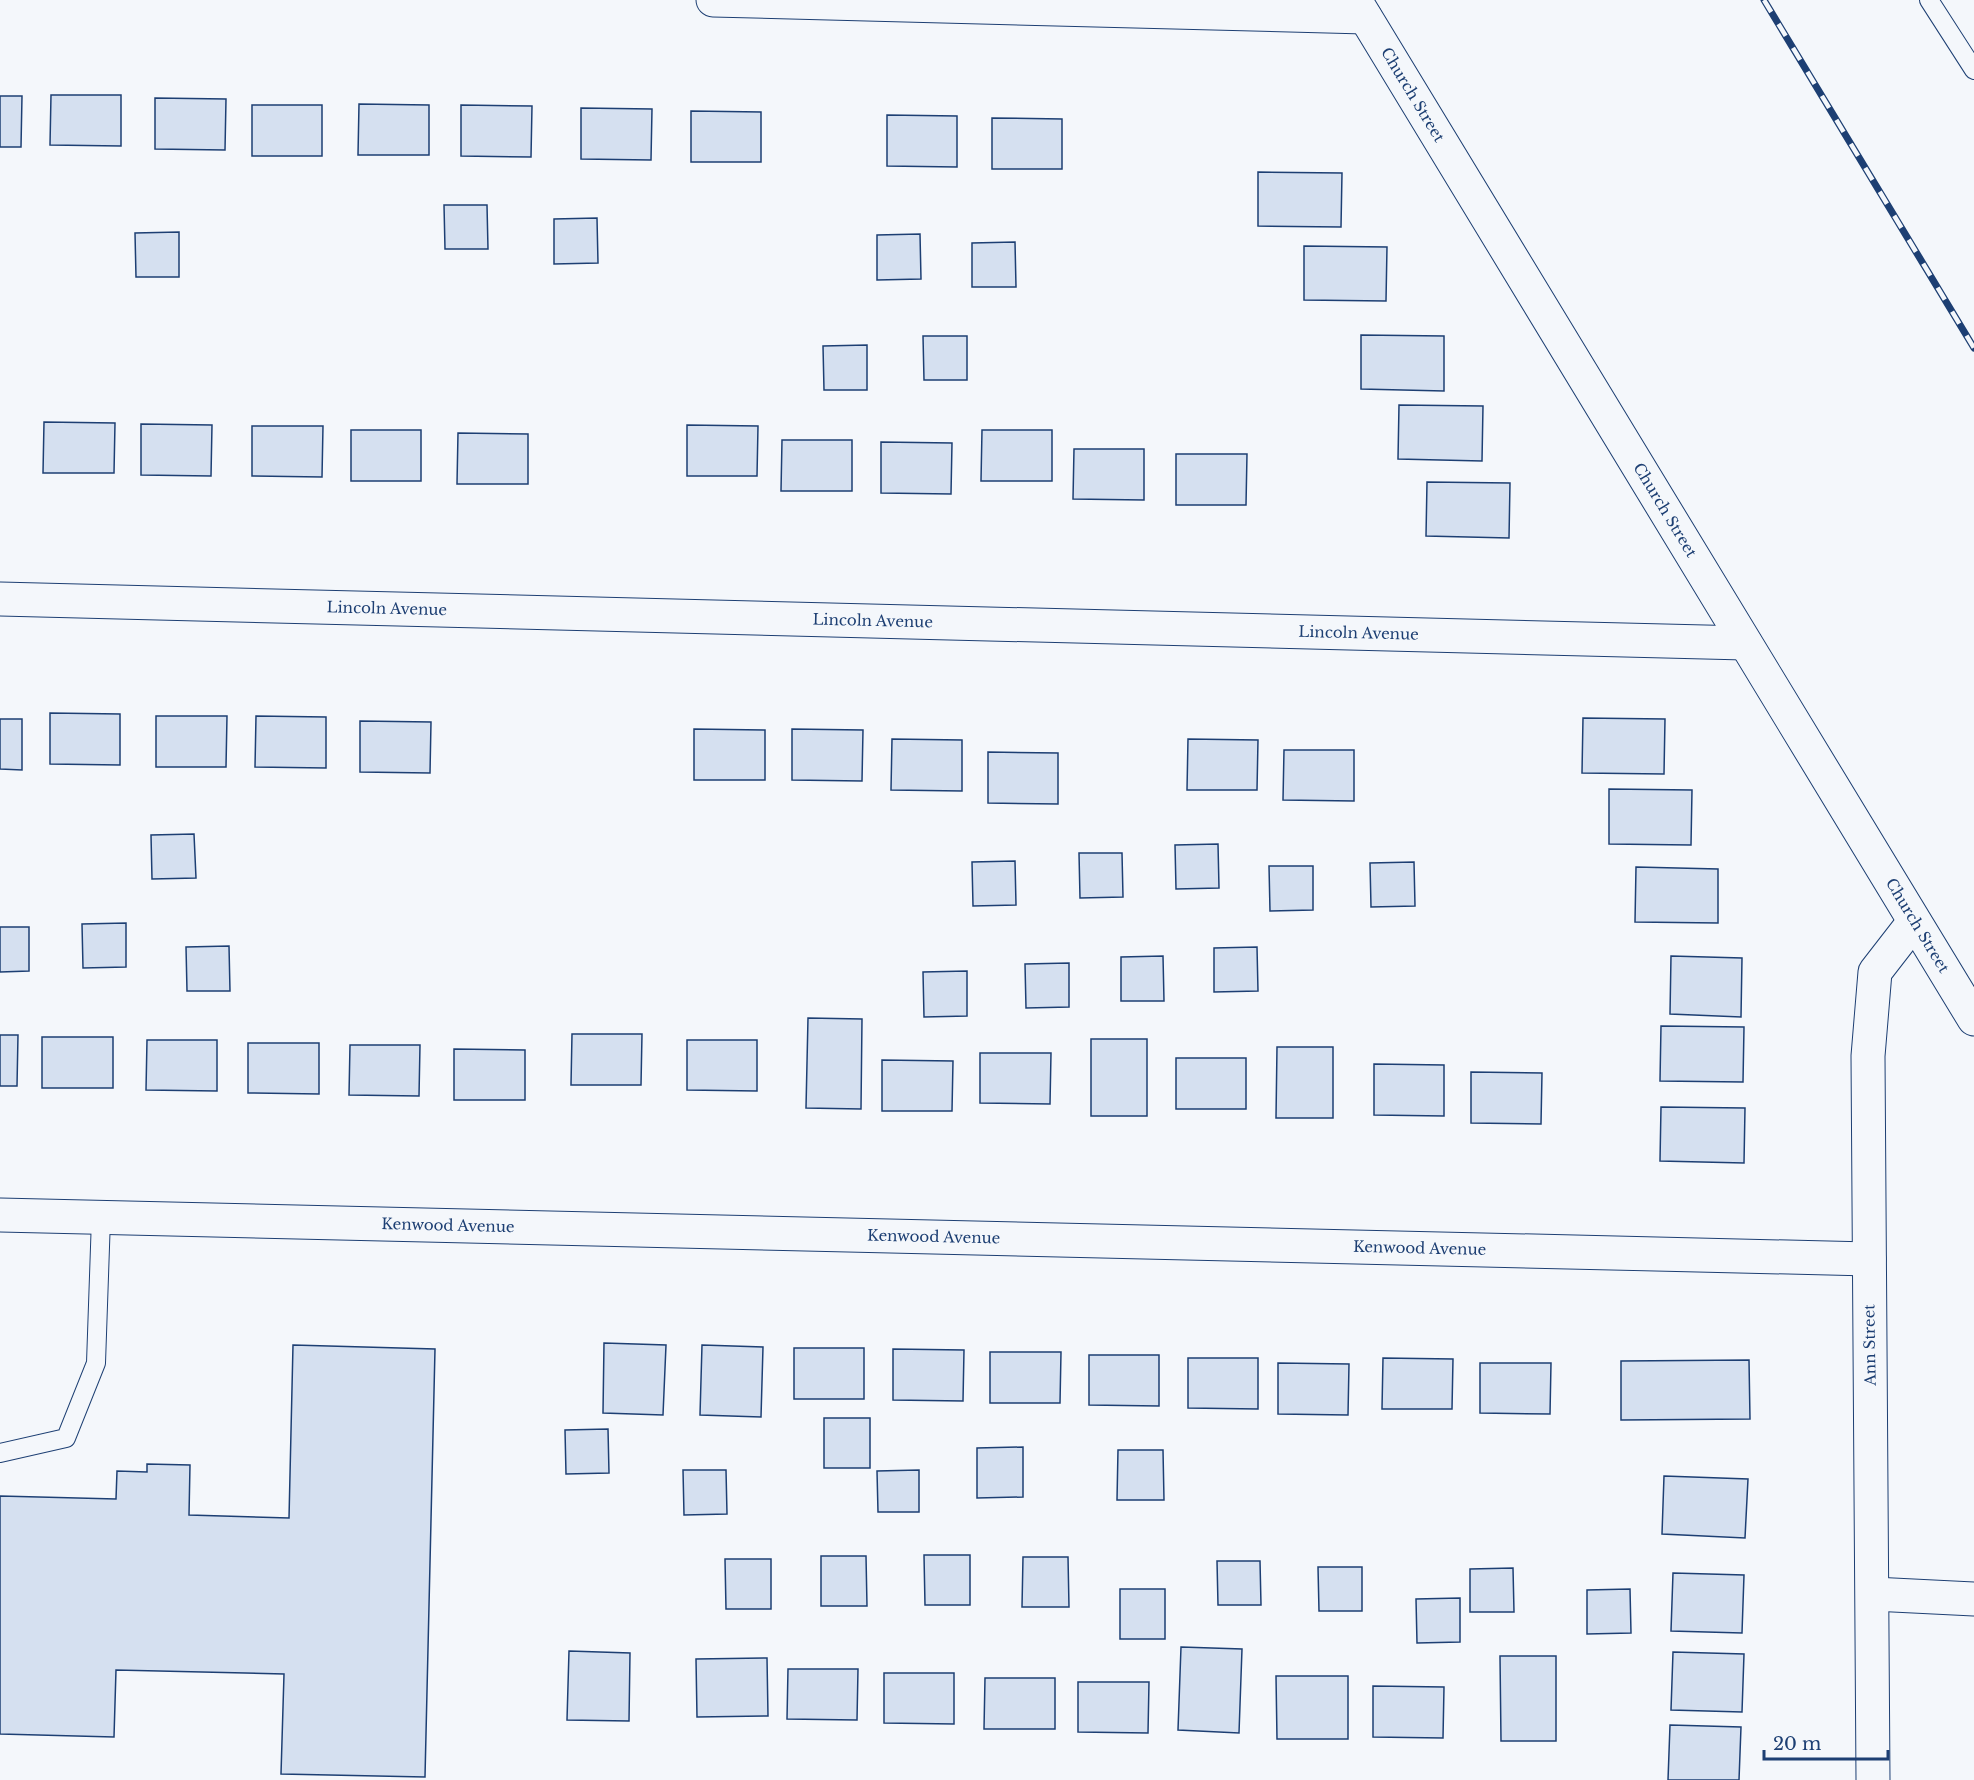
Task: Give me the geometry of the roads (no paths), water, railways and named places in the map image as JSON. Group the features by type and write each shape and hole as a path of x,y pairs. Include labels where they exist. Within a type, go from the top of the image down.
{"street":[{"path":"713,0 1360,8"},
{"name":"Church Street","path":"1360,8 1974,1019"},
{"name":"Lincoln Avenue","path":"0,599 1745,643"},
{"name":"Ann Street","path":"1873,1780 1868,1056 1875,972 1913,922"},
{"name":"Kenwood Avenue","path":"0,1215 1869,1259"},
{"path":"1873,1594 1974,1599"}],"lane":[{"path":"1929,0 1974,70"},
{"path":"0,1454 66,1438 96,1363 101,1218"}],"railway":[{"path":"1764,0 1974,348"}]}
